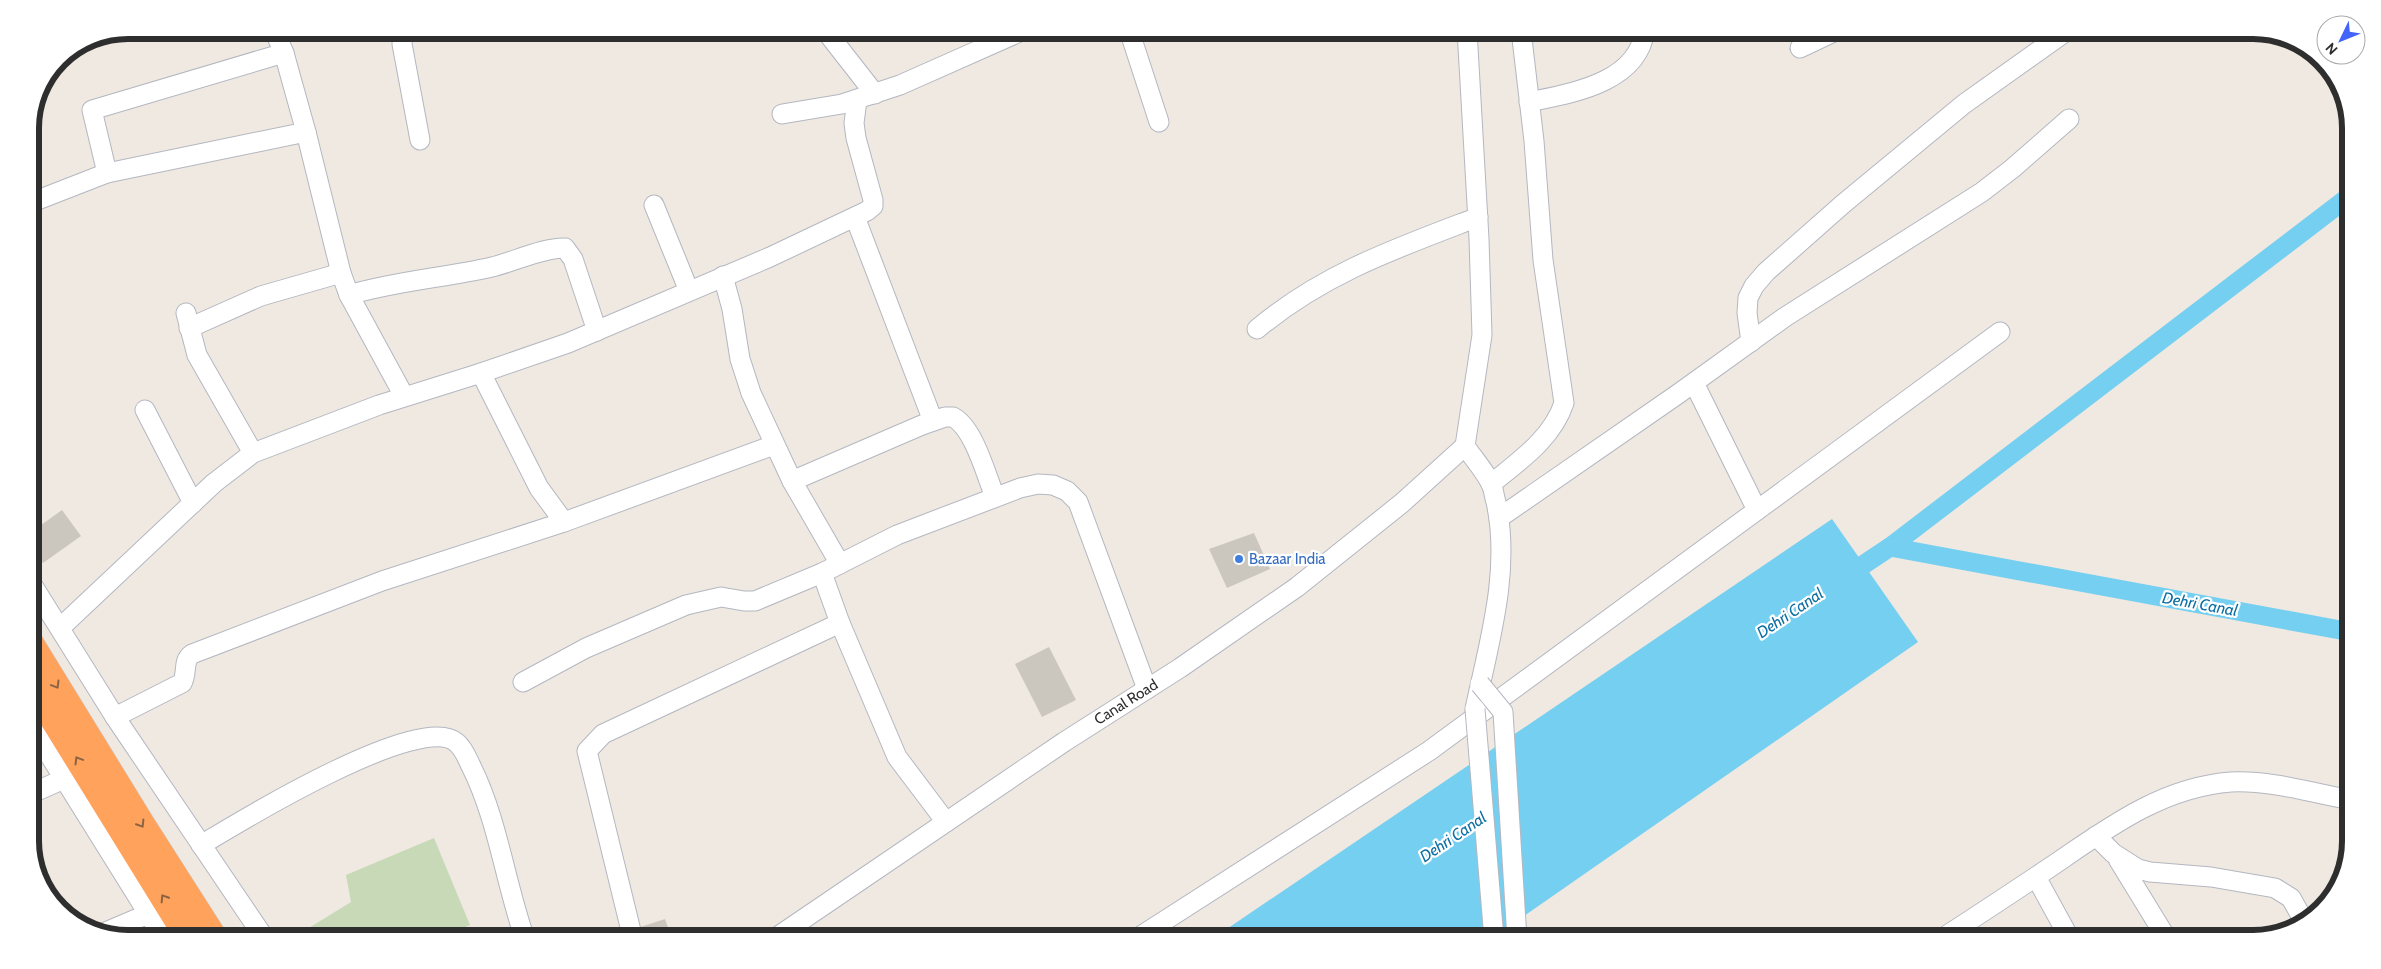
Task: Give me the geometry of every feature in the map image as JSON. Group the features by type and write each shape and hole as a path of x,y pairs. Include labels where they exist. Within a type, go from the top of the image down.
{"highway":[{"path":"39,658 208,930"},
{"path":"39,695 184,930"}],"street":[{"path":"278,39 284,53 306,132 341,273 349,295 404,396"},
{"path":"402,39 420,140"},
{"path":"832,39 875,94"},
{"path":"782,114 857,100 875,94 927,74 962,56 1003,39"},
{"path":"1132,39 1160,122"},
{"path":"1468,39 1478,217 1482,335 1465,446 1491,484 1499,518 1501,556 1499,592 1475,709 1493,930"},
{"path":"1491,484 1538,444 1560,415 1564,403 1544,260 1522,39"},
{"path":"1529,102 1582,91 1599,85 1632,59 1644,39"},
{"path":"1800,48 1819,39"},
{"path":"1751,342 1747,313 1748,298 1754,286 1766,272 1843,204 1964,104 2055,39"},
{"path":"107,173 92,110 284,53"},
{"path":"60,628 214,483 253,453 404,396 481,374 597,330 855,217 872,206 873,200 854,124 857,100"},
{"path":"1499,518 1694,383 1785,317 1982,192 2013,168 2069,118"},
{"path":"39,199 107,173 306,132"},
{"path":"654,206 689,291"},
{"path":"855,217 933,421"},
{"path":"1257,329 1292,301 1327,280 1405,245 1478,217"},
{"path":"349,295 403,281 458,274 520,260 546,250 566,248 573,258 597,330"},
{"path":"253,453 197,355 187,321 261,296 341,273"},
{"path":"723,276 732,309 740,359 751,393 792,481 840,564"},
{"path":"1150,930 1429,751 2000,332"},
{"path":"481,374 539,488 564,522"},
{"path":"1694,383 1757,510"},
{"path":"145,410 193,503"},
{"path":"792,481 933,421 953,417 965,428 974,444 995,497"},
{"path":"115,717 182,683 186,676 186,661 192,654 382,581 564,522 774,445"},
{"name":"Canal Road","path":"787,930 1304,582 1402,503 1465,446"},
{"path":"522,682 586,648 686,605 721,597 755,601 840,564 897,535 995,497 1038,484 1053,485 1068,491 1078,502 1147,689"},
{"path":"822,572 840,623 897,758 946,822"},
{"path":"39,595 115,717 259,930"},
{"path":"631,930 587,751 602,734 840,623"},
{"path":"1480,684 1503,712 1516,930"},
{"path":"201,844 297,788 364,758 408,742 442,736 451,738 462,748 486,803 521,930"},
{"path":"39,739 158,930"},
{"path":"39,790 64,779"},
{"path":"1955,930 2096,836 2153,802 2189,788 2232,782 2267,784 2342,798"},
{"path":"2096,836 2126,863 2150,872 2211,877 2275,888 2290,898 2301,916"},
{"path":"2113,853 2136,886 2162,930"},
{"path":"2036,877 2065,930"},
{"path":"113,929 148,914"}],"green space":[{"path":"434,838 470,925 458,930 306,930 351,902 346,875"}],"water":[{"path":"1832,519 1918,642 1504,930 1225,930"}],"building":[{"path":"62,510 81,536 43,563 39,558 39,527"},
{"name":"Bazaar India","path":"1254,533 1270,569 1227,588 1209,549"},
{"path":"1049,647 1076,700 1042,717 1015,664"},
{"path":"665,919 669,930 631,930"}],"waterway":[{"path":"1890,547 2342,202"},
{"name":"Dehri Canal","path":"1842,579 1890,547 2342,630"}],"place":[{"name":"Bazaar India","path":"1239,559"}]}
